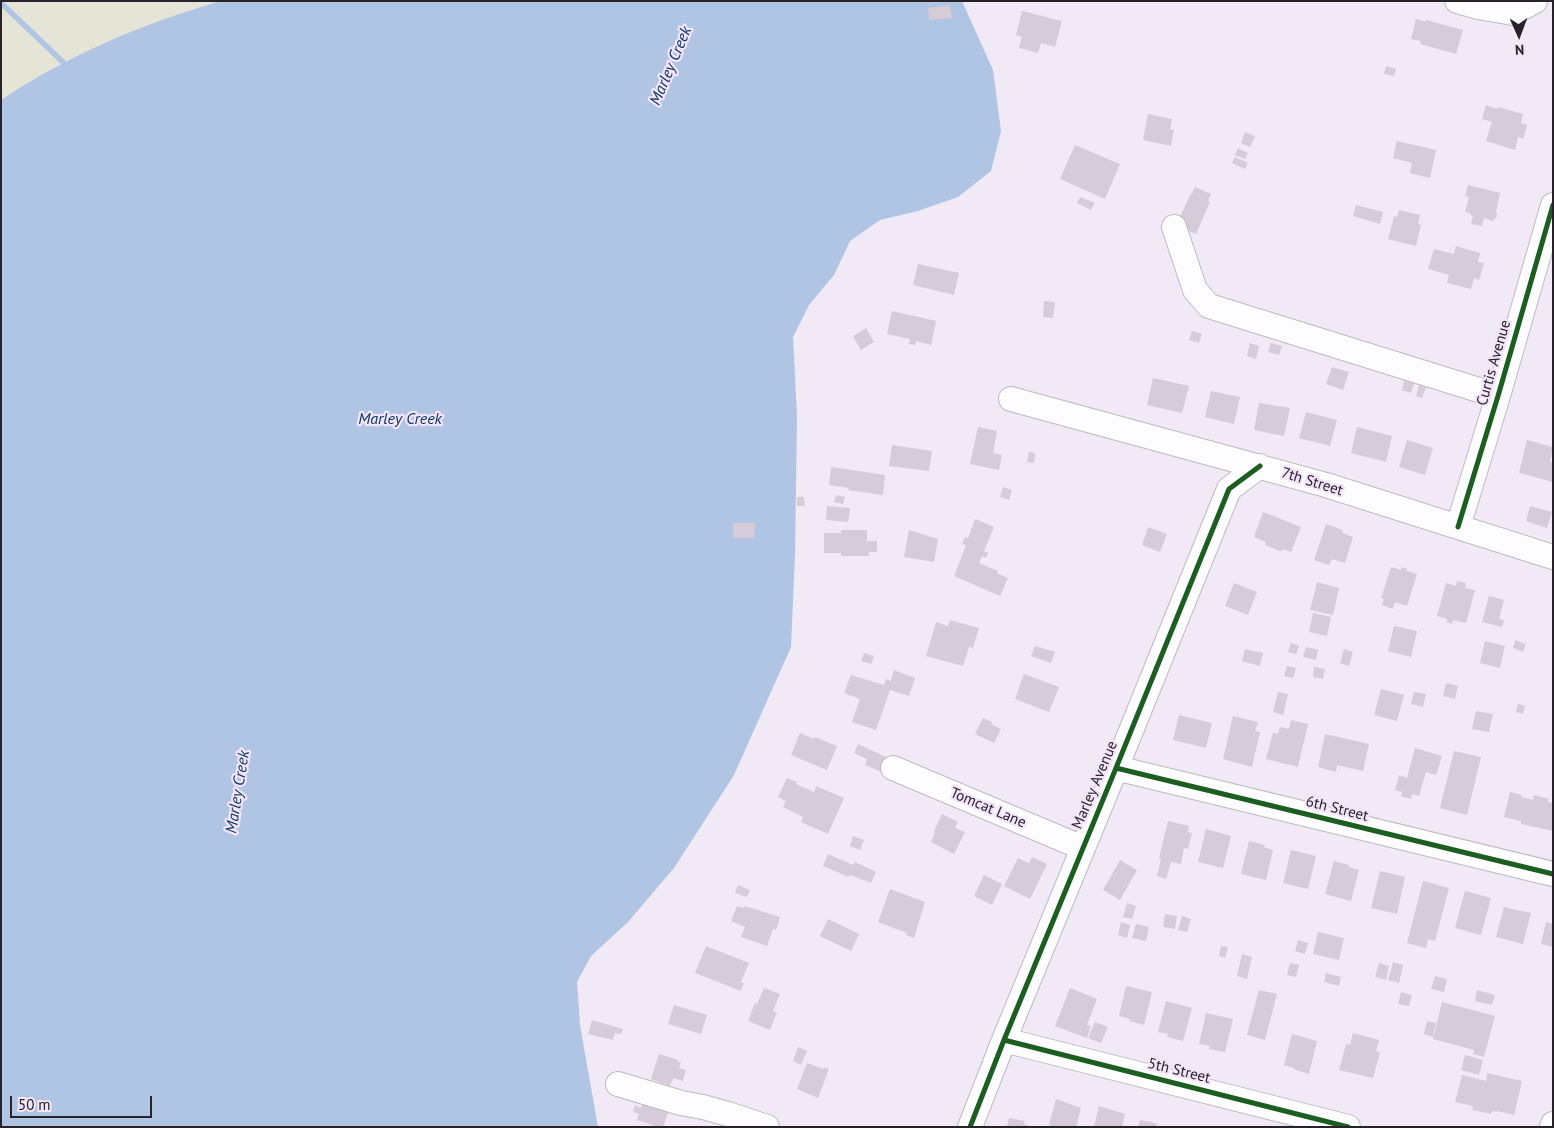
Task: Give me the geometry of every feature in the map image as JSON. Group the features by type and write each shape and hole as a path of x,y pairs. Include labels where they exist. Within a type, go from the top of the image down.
{"street":[{"path":"1457,1 1512,13 1536,1"},
{"path":"1548,1 1553,7"},
{"name":"Curtis Avenue","path":"1458,527 1553,205"},
{"path":"1174,227 1195,290 1209,306 1498,396"},
{"name":"7th Street","path":"1012,399 1260,466 1553,557"},
{"name":"Marley Avenue","path":"970,1127 1229,489 1260,466"},
{"name":"Tomcat Lane","path":"893,768 1082,848"},
{"name":"6th Street","path":"1116,768 1553,874"},
{"name":"5th Street","path":"1004,1040 1348,1127"},
{"path":"618,1084 681,1103 728,1114 767,1127"}],"shaded area":[{"path":"1,1 221,1 189,10 63,62 1,100"}],"water":[{"name":"Marley Creek","path":"221,1 962,1 993,70 1001,131 991,171 958,197 918,211 880,220 850,241 834,275 809,305 793,337 797,416 795,555 791,647 734,775 674,868 628,922 591,956 577,982 580,1025 598,1127 1,1127 1,100 53,69 107,42 164,19"}],"building":[{"path":"950,5 952,18 929,20 928,8"},
{"path":"1022,11 1062,21 1055,47 1041,43 1038,53 1019,48 1022,37 1016,35"},
{"path":"1416,19 1463,30 1456,54 1420,44 1421,41 1411,39"},
{"path":"1386,66 1396,69 1394,76 1384,74"},
{"path":"1486,105 1523,114 1521,123 1527,125 1523,139 1518,137 1515,150 1486,141 1492,122 1482,119"},
{"path":"1148,114 1172,119 1170,129 1174,130 1171,146 1143,140"},
{"path":"1245,132 1255,136 1250,147 1241,143"},
{"path":"1397,141 1436,150 1430,178 1410,173 1412,163 1393,158"},
{"path":"1075,145 1120,164 1105,199 1060,179"},
{"path":"1238,148 1248,153 1245,159 1235,155"},
{"path":"1235,157 1248,163 1245,169 1232,163"},
{"path":"1468,185 1500,193 1496,218 1493,221 1484,218 1482,226 1471,224 1473,216 1465,212 1469,197 1465,196"},
{"path":"1195,187 1211,194 1208,201 1210,202 1196,234 1176,226"},
{"path":"1080,197 1095,203 1091,210 1077,203"},
{"path":"1356,205 1383,212 1380,224 1353,216"},
{"path":"1399,210 1420,215 1418,224 1421,225 1416,246 1388,239 1394,216 1397,217"},
{"path":"1456,246 1480,253 1478,262 1484,263 1479,280 1474,278 1471,289 1447,283 1449,275 1428,269 1434,249 1454,254"},
{"path":"918,264 959,273 954,295 913,285"},
{"path":"1044,301 1055,302 1053,318 1043,317"},
{"path":"892,311 936,321 931,345 916,341 915,345 909,344 910,339 887,334"},
{"path":"866,328 874,342 861,350 853,336"},
{"path":"1192,331 1202,334 1199,343 1189,340"},
{"path":"1250,343 1259,346 1256,359 1247,356"},
{"path":"1271,343 1282,346 1279,355 1268,352"},
{"path":"1332,367 1349,372 1343,390 1326,384"},
{"path":"1153,378 1189,386 1182,413 1147,405"},
{"path":"1404,381 1414,383 1411,393 1402,390"},
{"path":"1419,385 1426,387 1422,398 1416,396"},
{"path":"1211,391 1240,397 1234,424 1205,417"},
{"path":"1259,403 1290,408 1284,436 1254,430"},
{"path":"1306,412 1337,420 1330,446 1299,438"},
{"path":"978,427 997,431 993,453 1002,455 999,470 970,464"},
{"path":"1357,427 1392,436 1386,462 1351,453"},
{"path":"1407,440 1433,448 1425,475 1399,467"},
{"path":"1527,440 1553,447 1550,462 1553,463 1553,482 1519,473"},
{"path":"892,445 932,451 929,471 889,466"},
{"path":"1029,452 1035,453 1034,463 1027,462"},
{"path":"831,467 885,475 883,495 829,485"},
{"path":"1003,487 1012,490 1009,500 1000,497"},
{"path":"836,495 845,497 843,504 834,502"},
{"path":"797,497 804,497 805,506 797,506"},
{"path":"827,506 850,508 848,522 826,520"},
{"path":"1530,506 1552,512 1547,528 1526,521"},
{"path":"1263,512 1301,527 1291,552 1283,549 1280,551 1265,545 1266,542 1254,537"},
{"path":"975,519 994,527 984,551 988,553 986,558 982,556 979,563 998,571 997,573 1008,578 1000,596 954,576 966,545 962,544 965,537 968,538"},
{"path":"733,523 755,523 754,538 733,538"},
{"path":"1326,524 1343,530 1342,533 1353,537 1345,563 1332,559 1329,565 1314,560"},
{"path":"1148,527 1167,534 1160,552 1142,545"},
{"path":"841,530 867,530 867,541 877,541 877,552 869,552 869,556 841,556 841,553 824,553 824,533 841,533"},
{"path":"909,530 938,539 934,562 904,557"},
{"path":"1391,567 1401,570 1402,567 1407,569 1407,571 1417,574 1407,606 1395,602 1393,609 1382,605 1384,599 1381,598"},
{"path":"1457,581 1466,583 1465,588 1475,590 1466,623 1453,620 1452,624 1447,622 1447,619 1437,616 1446,583 1456,586"},
{"path":"1317,582 1339,588 1333,615 1310,610"},
{"path":"1234,583 1257,592 1248,615 1225,606"},
{"path":"1489,596 1504,600 1499,619 1504,620 1502,627 1482,622"},
{"path":"1313,613 1331,617 1327,636 1309,632"},
{"path":"950,620 979,628 973,648 969,647 963,666 926,656 936,622 948,626"},
{"path":"1394,626 1417,631 1411,657 1388,651"},
{"path":"1515,640 1526,644 1523,652 1513,648"},
{"path":"1485,641 1505,646 1500,668 1480,663"},
{"path":"1291,643 1299,646 1296,654 1288,652"},
{"path":"1035,646 1055,652 1051,663 1031,656"},
{"path":"1306,647 1318,650 1316,660 1303,657"},
{"path":"1245,649 1263,653 1260,666 1242,661"},
{"path":"1344,649 1353,652 1349,666 1340,663"},
{"path":"864,653 874,656 871,664 861,661"},
{"path":"1287,666 1296,668 1293,678 1284,676"},
{"path":"1314,667 1325,669 1323,679 1313,677"},
{"path":"894,670 915,678 909,696 890,690 876,730 852,722 860,699 844,693 851,675 884,685 886,679 891,681"},
{"path":"1024,674 1059,687 1049,712 1015,699"},
{"path":"1446,683 1458,686 1455,699 1443,696"},
{"path":"1381,689 1404,695 1397,721 1374,715"},
{"path":"1278,692 1288,694 1283,715 1273,712"},
{"path":"1414,692 1426,694 1423,707 1411,704"},
{"path":"1518,704 1525,706 1523,714 1516,712"},
{"path":"1476,711 1493,714 1489,732 1472,729"},
{"path":"1179,715 1212,723 1206,748 1173,740"},
{"path":"1233,716 1258,722 1255,731 1260,732 1252,767 1223,759"},
{"path":"983,718 1001,729 994,743 975,734"},
{"path":"1291,720 1308,724 1298,767 1266,759 1273,733 1278,734 1280,727 1289,729"},
{"path":"800,733 837,746 827,770 791,755"},
{"path":"1325,734 1369,744 1363,771 1337,765 1336,772 1318,767"},
{"path":"858,744 888,758 882,772 865,765 867,759 854,753"},
{"path":"1415,748 1442,756 1436,775 1426,772 1419,796 1412,794 1411,799 1401,796 1402,792 1395,790 1399,775 1407,778"},
{"path":"1454,751 1481,757 1467,815 1440,808"},
{"path":"787,778 814,792 816,786 844,798 828,834 801,822 803,817 783,807 786,801 778,797"},
{"path":"1510,792 1533,800 1534,795 1549,799 1548,802 1553,803 1553,831 1521,824 1521,821 1504,817"},
{"path":"942,814 958,822 955,828 965,832 954,854 931,842"},
{"path":"1168,821 1189,826 1188,832 1192,833 1188,849 1184,848 1181,864 1171,862 1166,879 1157,876 1161,859 1159,858"},
{"path":"1206,829 1231,836 1223,868 1198,862"},
{"path":"853,836 864,840 860,850 850,846"},
{"path":"1249,841 1265,845 1264,847 1273,850 1266,880 1241,874"},
{"path":"1291,850 1316,856 1308,889 1283,883"},
{"path":"828,854 853,865 855,862 876,872 871,883 850,875 849,877 823,866"},
{"path":"1032,857 1047,864 1030,899 1004,886 1018,858 1029,863"},
{"path":"1120,860 1137,870 1120,900 1103,890"},
{"path":"1334,861 1359,870 1351,901 1325,894"},
{"path":"1380,871 1405,877 1397,914 1371,908"},
{"path":"984,875 1002,884 992,905 974,896"},
{"path":"1423,881 1449,888 1435,941 1428,939 1426,948 1407,943"},
{"path":"738,885 750,890 747,897 735,893"},
{"path":"890,889 925,902 914,938 906,935 907,933 878,922"},
{"path":"1465,891 1491,898 1481,935 1455,928"},
{"path":"1127,903 1136,906 1132,919 1123,917"},
{"path":"737,906 744,908 745,906 780,917 776,930 773,929 767,946 741,937 745,927 731,921"},
{"path":"1504,907 1531,913 1523,944 1496,937"},
{"path":"1165,914 1177,916 1175,929 1163,927"},
{"path":"1182,916 1191,919 1187,932 1178,930"},
{"path":"828,919 859,934 851,951 820,936"},
{"path":"1121,922 1130,925 1127,938 1118,935"},
{"path":"1546,922 1553,924 1553,947 1541,944"},
{"path":"1136,924 1149,927 1146,941 1132,938"},
{"path":"1318,932 1344,938 1339,960 1313,954"},
{"path":"1298,940 1308,943 1305,954 1295,951"},
{"path":"706,946 749,963 741,982 744,983 741,991 695,973"},
{"path":"1221,946 1228,947 1225,958 1219,956"},
{"path":"1242,954 1252,957 1247,979 1237,976"},
{"path":"1393,962 1403,965 1399,983 1388,980"},
{"path":"1290,963 1299,965 1296,977 1287,975"},
{"path":"1379,963 1389,966 1386,980 1375,977"},
{"path":"1326,973 1341,977 1339,986 1324,982"},
{"path":"1435,976 1447,979 1444,992 1431,989"},
{"path":"1126,986 1152,992 1144,1025 1119,1016"},
{"path":"764,988 780,994 773,1011 777,1012 770,1030 748,1021 755,1003 757,1004"},
{"path":"1070,988 1097,999 1087,1025 1091,1026 1087,1038 1055,1026"},
{"path":"1259,990 1277,994 1265,1040 1247,1035"},
{"path":"1477,990 1495,995 1492,1005 1475,1001"},
{"path":"1401,992 1412,995 1409,1006 1398,1004"},
{"path":"1166,1001 1192,1008 1183,1041 1167,1037 1168,1034 1158,1032"},
{"path":"1442,1002 1495,1016 1484,1057 1473,1054 1474,1050 1433,1039"},
{"path":"674,1005 707,1015 701,1034 668,1024"},
{"path":"1206,1013 1233,1019 1225,1052 1209,1049 1210,1046 1199,1044"},
{"path":"592,1020 623,1029 621,1034 615,1033 613,1040 588,1034"},
{"path":"1427,1021 1436,1023 1433,1037 1424,1034"},
{"path":"1095,1022 1108,1027 1101,1043 1088,1038"},
{"path":"1353,1033 1379,1040 1376,1051 1380,1052 1373,1078 1339,1070 1346,1044 1350,1045"},
{"path":"1292,1034 1317,1041 1309,1074 1284,1065"},
{"path":"798,1047 807,1051 801,1065 793,1061"},
{"path":"659,1054 681,1062 679,1068 686,1070 683,1081 673,1078 670,1086 651,1079"},
{"path":"1465,1055 1483,1060 1479,1075 1461,1070"},
{"path":"807,1063 823,1069 824,1067 829,1069 818,1098 797,1089"},
{"path":"1487,1073 1522,1081 1514,1115 1497,1111 1492,1111 1491,1114 1472,1110 1473,1106 1455,1102 1462,1075 1486,1081"},
{"path":"1056,1099 1081,1108 1076,1127 1054,1127 1049,1125"},
{"path":"643,1101 669,1110 663,1127 637,1120 639,1114 633,1112 635,1105 641,1108"},
{"path":"1099,1106 1125,1114 1122,1127 1094,1127"},
{"path":"1009,1118 1025,1121 1024,1124 1032,1127 1007,1127"},
{"path":"1140,1120 1157,1124 1156,1127 1138,1127"}],"waterway":[{"path":"1,3 63,62"}],"cycle path":[{"path":"1458,527 1553,205"},
{"path":"970,1127 1229,489 1260,466"},
{"path":"1116,768 1553,874"},
{"path":"1004,1040 1348,1127"}]}
